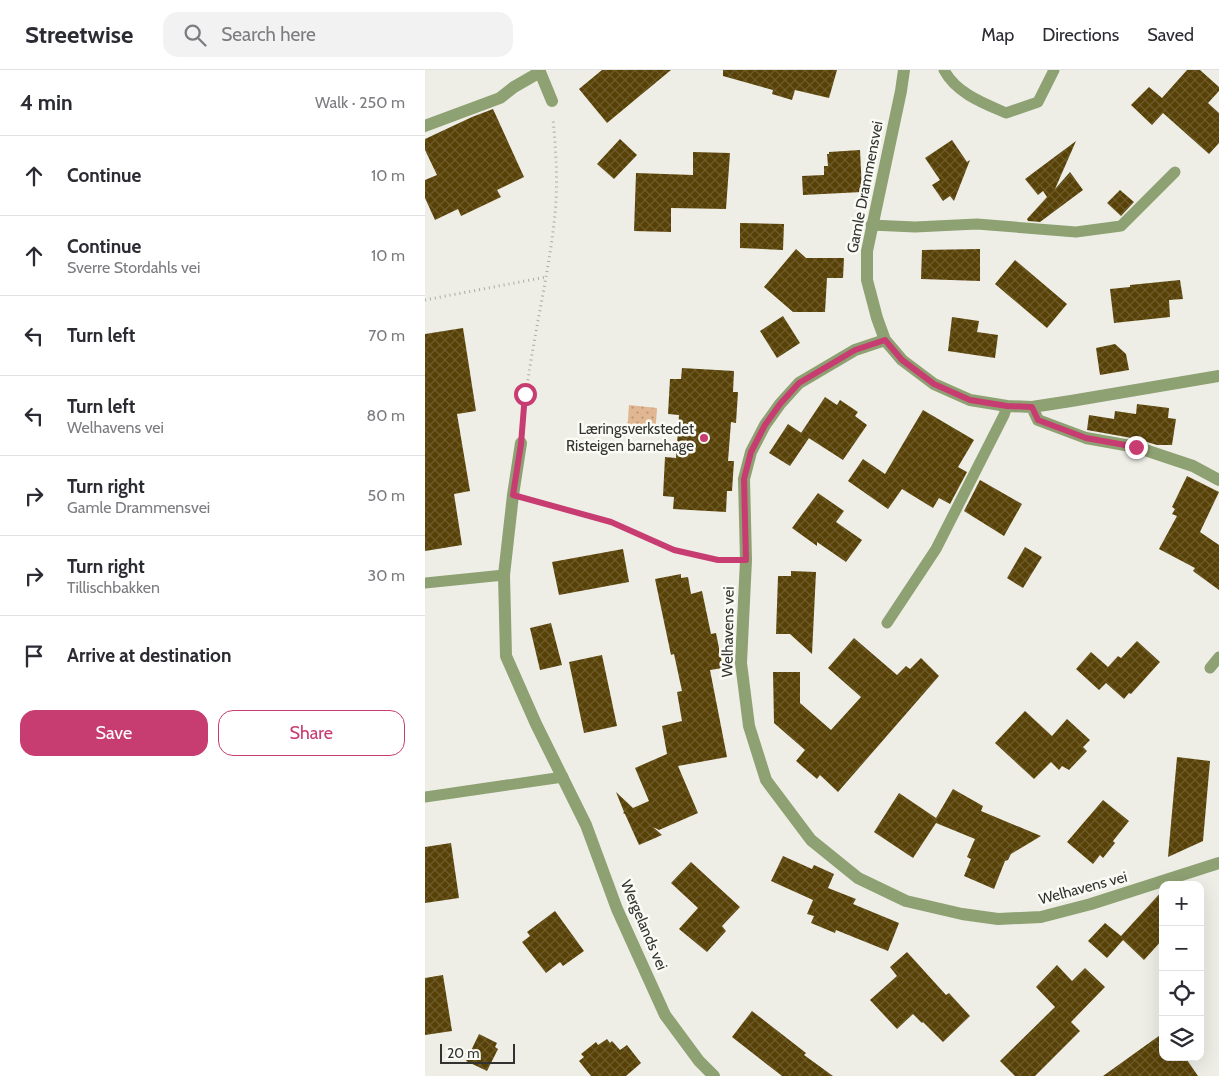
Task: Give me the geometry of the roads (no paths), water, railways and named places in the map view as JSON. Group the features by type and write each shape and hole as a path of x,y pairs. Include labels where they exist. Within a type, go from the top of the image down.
{"street":[{"name":"Gamle Drammensvei","path":"904,70 867,251 867,280 877,318 885,340 902,360 934,384 970,400 1007,406 1032,407 1219,376"},
{"path":"425,126 500,98 540,71 552,101"},
{"name":"Welhavens vei","path":"885,340 855,350 799,383 780,404 765,425 751,452 744,479 746,560 741,664 749,726 766,780 811,840 858,878 906,901 962,914 998,919 1041,917 1091,904 1219,863"},
{"path":"1032,407 1038,420 1086,438 1136,447 1193,466 1219,480"},
{"name":"Wergelands vei","path":"521,444 504,575 507,656 536,724 586,825 617,909 665,1015 713,1076"}],"lane":[{"path":"943,70 947,77 968,94 1005,114 1038,102 1054,70"},
{"path":"871,225 977,224 1076,232 1121,226 1175,172"},
{"path":"887,624 936,549 1007,406"},
{"path":"425,583 504,575"},
{"path":"1210,668 1219,657"},
{"path":"425,797 563,776"}],"place":[{"name":"Læringsverkstedet Risteigen barnehage","path":"704,438"}]}
